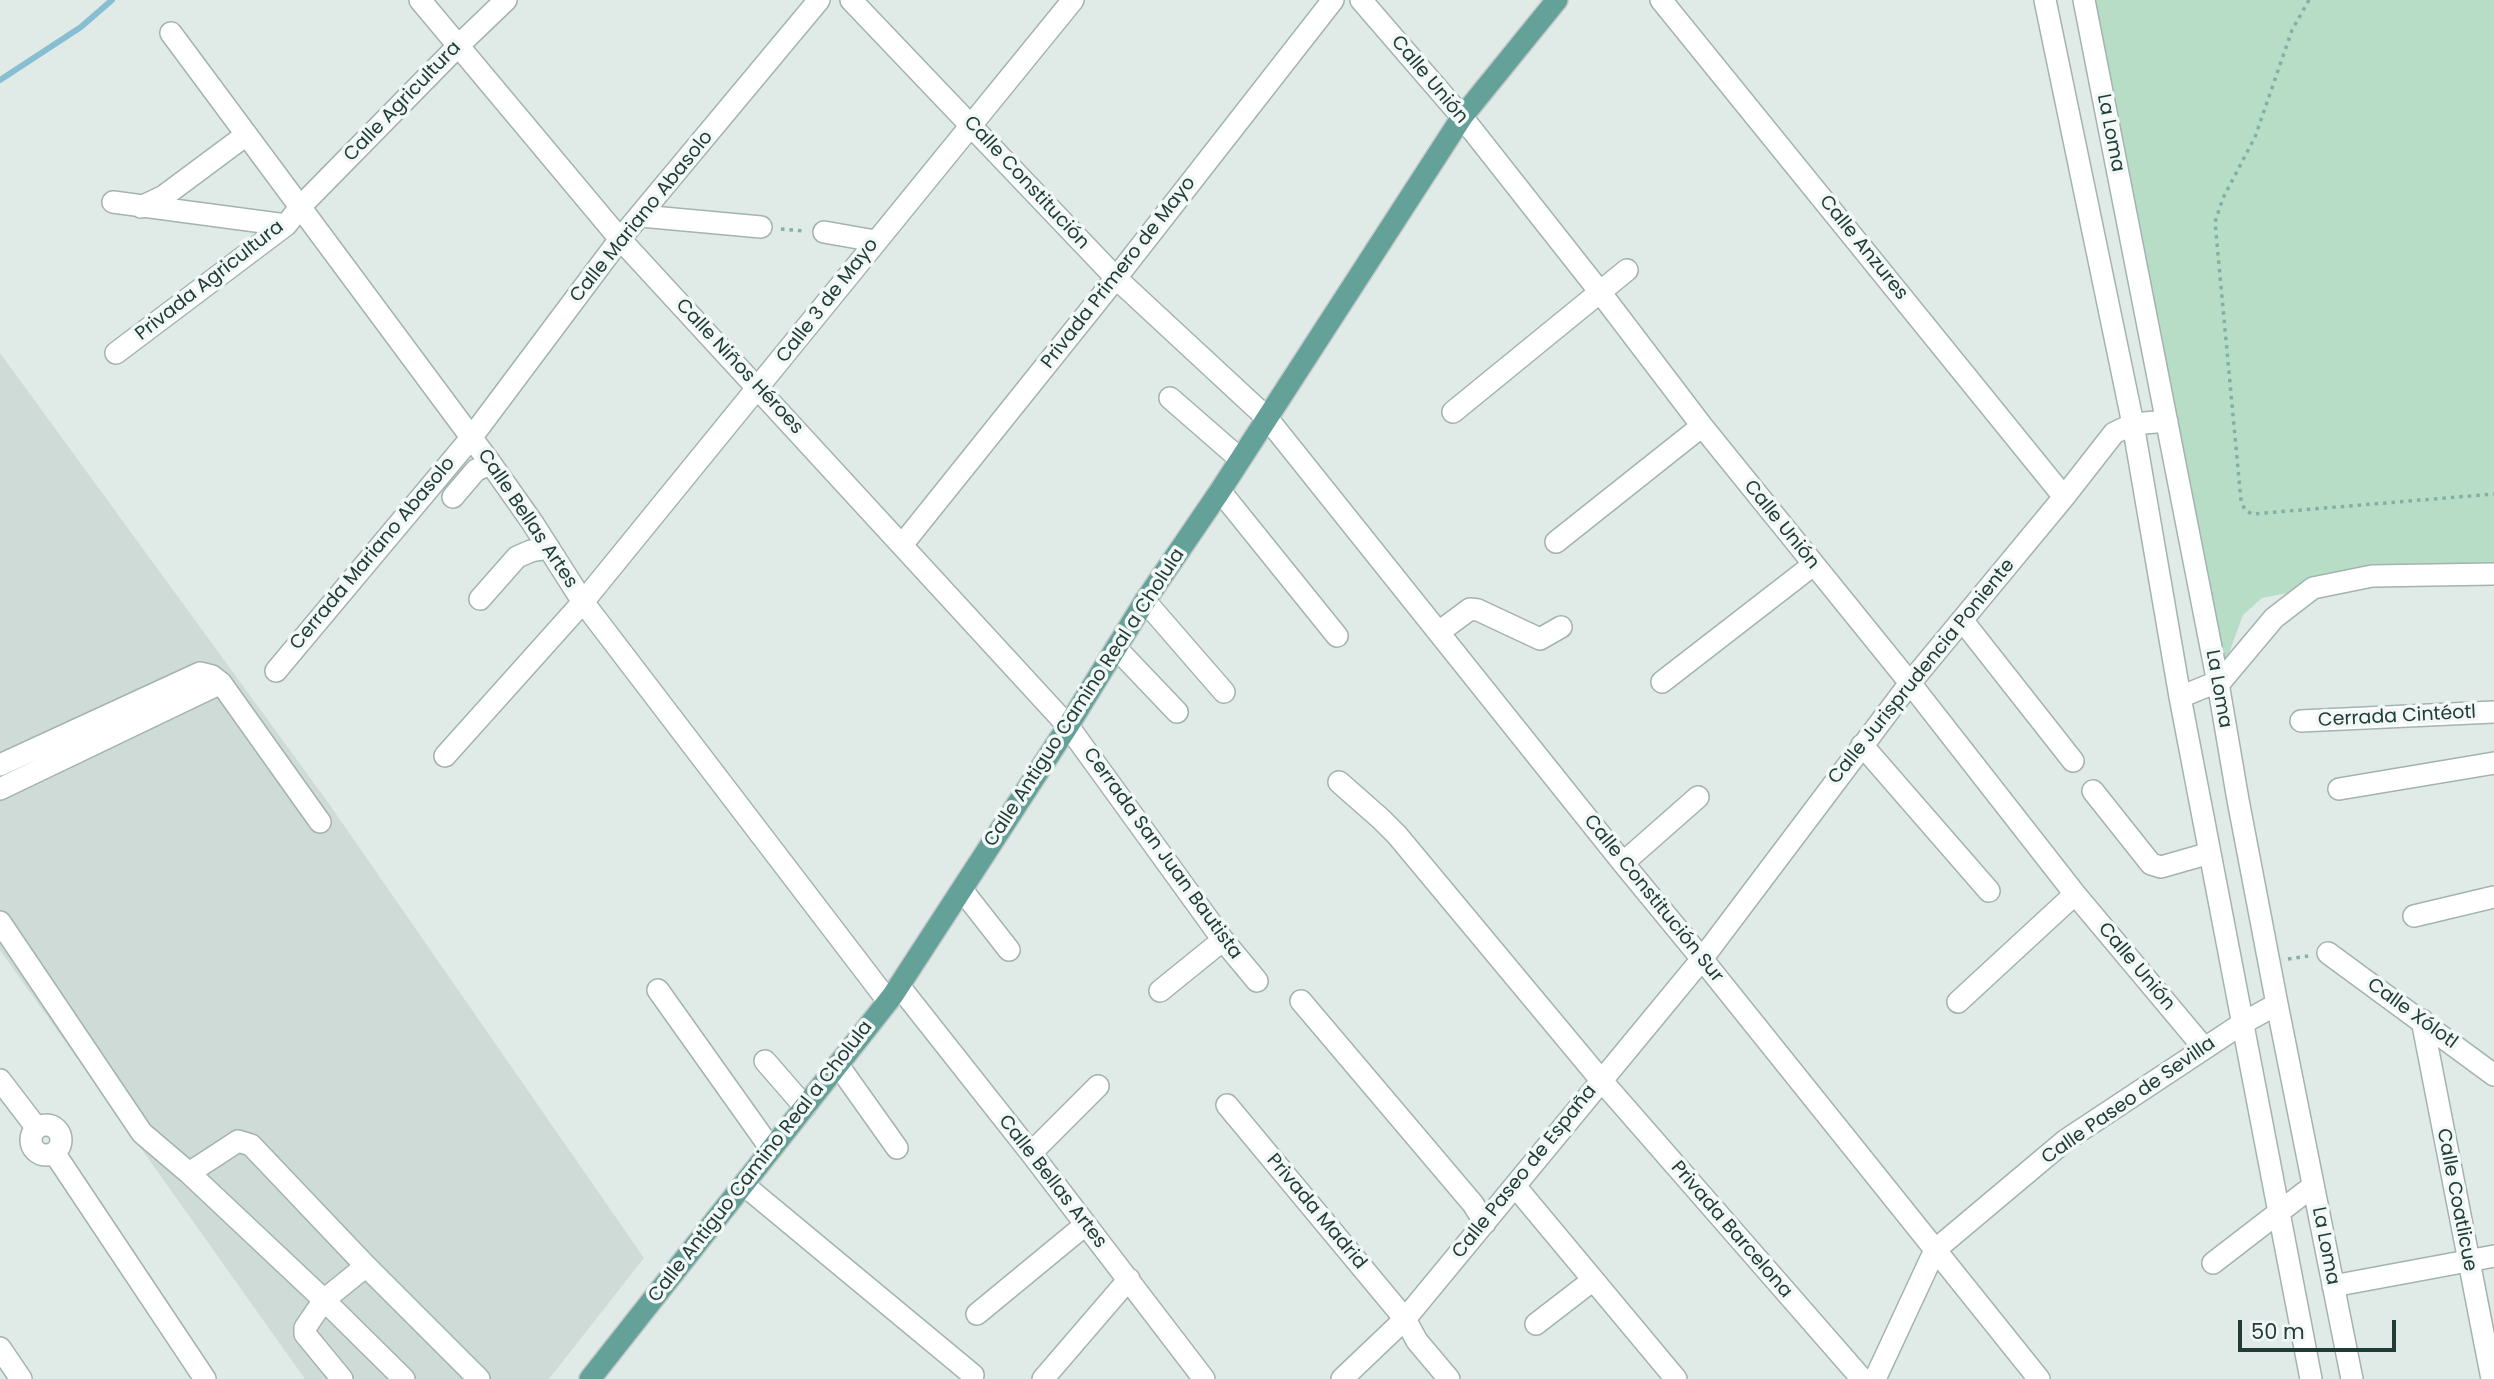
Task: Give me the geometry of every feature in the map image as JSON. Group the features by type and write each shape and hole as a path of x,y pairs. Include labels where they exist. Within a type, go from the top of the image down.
{"main road":[{"name":"Calle Antiguo Camino Real a Cholula","path":"590,1379 894,994 1068,726 1145,601 1220,491 1462,117 1557,0"}],"street":[{"name":"Calle Niños Héroes","path":"420,0 620,239 1068,726"},
{"name":"Calle Agricultura","path":"301,206 459,44 506,0"},
{"name":"Calle Mariano Abasolo","path":"471,438 620,239 819,0"},
{"name":"Calle Constitución","path":"851,0 1116,278 1267,418"},
{"name":"Calle 3 de Mayo","path":"445,756 583,603 1073,0"},
{"name":"Privada Primero de Mayo","path":"902,545 1116,278 1333,0"},
{"name":"Calle Unión","path":"1360,0 1462,117 1702,426 1910,683 2075,894 2204,1048"},
{"name":"Calle Anzures","path":"1661,0 2064,497"},
{"path":"2085,5 2042,1 2133,424 2180,697 2311,1379"},
{"name":"La Loma","path":"2085,5 2333,1286 2346,1376"},
{"name":"Calle Bellas Artes","path":"171,33 491,464 583,603 894,994 1031,1153 1204,1379"},
{"path":"141,206 164,196 246,135"},
{"path":"113,202 286,225"},
{"name":"Privada Agricultura","path":"116,353 286,225 301,206"},
{"path":"641,216 761,227"},
{"path":"824,232 876,241"},
{"path":"1453,412 1627,270"},
{"path":"1170,398 1240,459"},
{"name":"Calle Constitución Sur","path":"1267,418 2039,1379"},
{"path":"2133,424 2167,421"},
{"name":"Calle Jurisprudencia Poniente","path":"1702,959 1910,683 2114,433 2133,424"},
{"path":"1556,542 1702,426"},
{"name":"Cerrada Mariano Abasolo","path":"276,671 471,438"},
{"path":"453,497 476,470 491,464"},
{"path":"1220,491 1337,636"},
{"path":"480,599 517,557 549,548"},
{"path":"1662,682 1813,565"},
{"path":"2180,697 2218,683 2274,618 2313,587 2372,576 2494,574"},
{"path":"1145,601 1224,692"},
{"path":"1439,632 1469,609 1478,610 1540,639 1561,627"},
{"path":"1962,620 2073,761"},
{"path":"1116,648 1177,712"},
{"path":"0,765 200,673 212,676 221,683 320,822"},
{"path":"0,789 221,683"},
{"name":"Cerrada Cintéotl","path":"2301,721 2494,712"},
{"name":"Cerrada San Juan Bautista","path":"1068,726 1223,940 1257,981"},
{"path":"1862,745 1989,891"},
{"path":"2339,789 2494,763"},
{"name":"Privada Barcelona","path":"1339,782 1397,835 1601,1080 1862,1379"},
{"path":"2093,791 2151,864 2161,867 2210,853"},
{"path":"1623,863 1698,797"},
{"path":"962,890 1009,950"},
{"path":"1958,1002 2075,894"},
{"path":"2414,916 2494,897"},
{"path":"0,922 142,1133 190,1173 404,1379"},
{"path":"1160,992 1223,940"},
{"name":"Calle Xólotl","path":"2328,953 2494,1075"},
{"name":"Calle Paseo de España","path":"1342,1379 1405,1319 1702,959"},
{"path":"658,990 771,1149"},
{"path":"1301,1001 1473,1204 1485,1223"},
{"name":"Calle Paseo de Sevilla","path":"1875,1379 1935,1250 2066,1140 2204,1048 2277,1004"},
{"name":"Calle Coatlicue","path":"2422,1020 2492,1379"},
{"path":"765,1061 805,1107"},
{"path":"838,1065 897,1148"},
{"path":"0,1080 36,1127 49,1125 59,1131 61,1143 55,1154 205,1379"},
{"path":"1031,1153 1098,1086"},
{"name":"Privada Madrid","path":"1227,1105 1405,1319 1417,1341 1449,1379"},
{"path":"190,1173 238,1141 251,1145 479,1379"},
{"path":"744,1185 973,1376"},
{"path":"2213,1263 2313,1185"},
{"path":"1515,1186 1670,1377"},
{"path":"977,1314 1085,1224"},
{"path":"2333,1286 2494,1256"},
{"path":"342,1379 306,1334 307,1324 324,1300 366,1266"},
{"path":"1044,1379 1129,1279"},
{"path":"1536,1324 1593,1280"},
{"path":"0,1348 21,1379"}],"path":[{"path":"2309,0 2292,30 2255,137 2223,198 2215,222 2241,501 2245,510 2252,514 2494,494"},
{"path":"761,227 824,232"},
{"path":"2269,962 2328,953"}],"shaded area":[{"path":"0,353 327,801 644,1258 549,1379 305,1379 0,950"}],"green space":[{"path":"2080,0 2494,0 2494,574 2372,576 2262,598 2243,615 2218,683"}],"waterway":[{"path":"0,80 81,27 112,0"}]}
